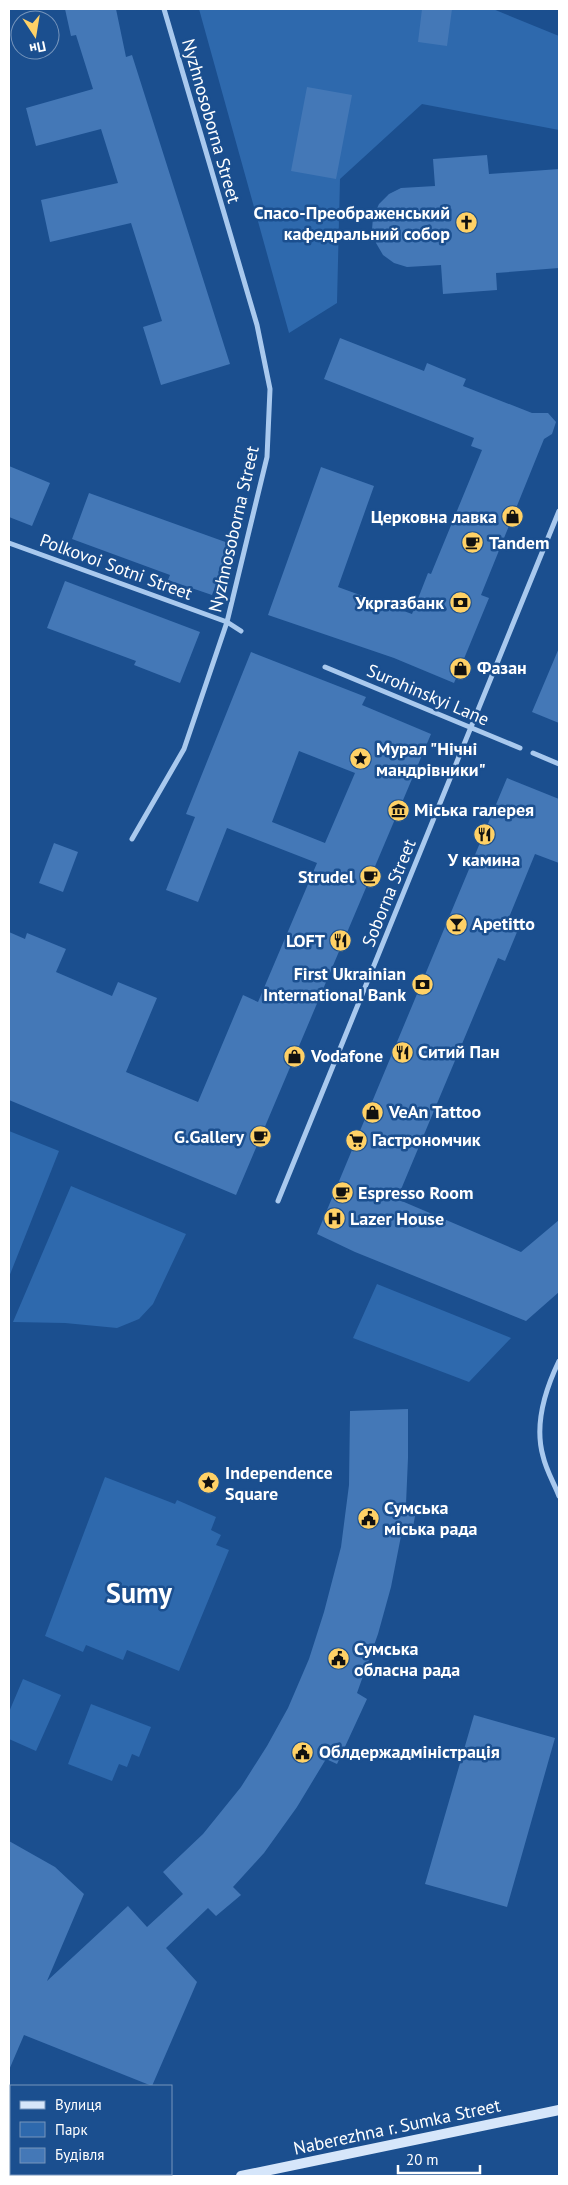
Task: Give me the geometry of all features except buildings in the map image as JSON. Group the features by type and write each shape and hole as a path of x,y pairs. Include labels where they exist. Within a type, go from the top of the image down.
{"main road":[{"name":"Naberezhna r. Sumka Street","path":"241,2176 559,2110"}],"street":[{"name":"Nyzhnosoborna Street","path":"132,839 184,749 227,622 267,457 270,389 257,325 164,9"},
{"name":"Soborna Street","path":"278,1201 559,511"},
{"name":"Polkovoi Sotni Street","path":"9,543 227,622 241,631"},
{"name":"Surohinskyi Lane","path":"325,667 520,748"},
{"path":"533,753 559,764"},
{"path":"559,1361 547,1385 540,1423 543,1456 559,1496"}],"green space":[{"path":"199,9 493,9 559,36 559,130 422,104 340,179 337,303 289,333"},
{"path":"9,1131 59,1151 9,1277"},
{"path":"71,1186 186,1234 153,1304 139,1319 117,1328 65,1323 13,1322"},
{"path":"377,1284 511,1338 469,1382 353,1338"},
{"path":"105,1477 175,1504 177,1500 216,1517 211,1530 221,1535 216,1545 229,1550 179,1671 127,1650 123,1660 86,1645 83,1652 45,1636"},
{"path":"23,1679 61,1695 36,1751 9,1739 9,1712"},
{"path":"91,1704 151,1727 139,1757 132,1754 127,1767 119,1764 112,1781 68,1764"}],"place":[{"name":"Спасо-Преображенський кафедральний собор","path":"466,223"},
{"name":"Церковна лавка","path":"513,517"},
{"name":"Tandem","path":"473,543"},
{"name":"Укргазбанк","path":"460,603"},
{"name":"Фазан","path":"461,668"},
{"name":"Мурал \"Нічні мандрівники\"","path":"360,759"},
{"name":"Міська галерея","path":"398,810"},
{"name":"У камина","path":"484,835"},
{"name":"Strudel","path":"370,877"},
{"name":"Apetitto","path":"456,924"},
{"name":"LOFT","path":"341,941"},
{"name":"First Ukrainian International Bank","path":"422,984"},
{"name":"Ситий Пан","path":"402,1052"},
{"name":"Vodafone","path":"295,1056"},
{"name":"VeAn Tattoo","path":"373,1112"},
{"name":"G.Gallery","path":"260,1137"},
{"name":"Гастрономчик","path":"356,1140"},
{"name":"Espresso Room","path":"342,1193"},
{"name":"Lazer House","path":"334,1219"},
{"name":"Independence Square","path":"209,1483"},
{"name":"Сумська міська рада","path":"368,1518"},
{"name":"Сумська обласна рада","path":"338,1659"},
{"name":"Облдержадміністрація","path":"303,1752"}],"district":[{"name":"Sumy","path":"139,1593"}]}
